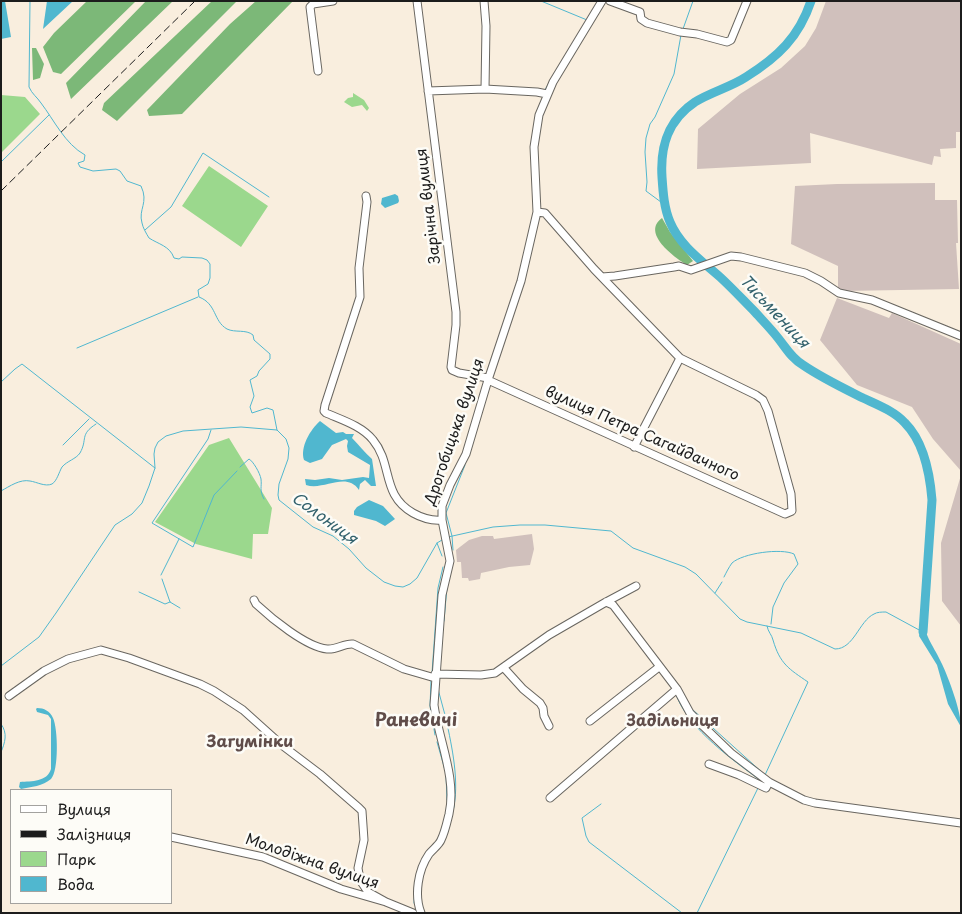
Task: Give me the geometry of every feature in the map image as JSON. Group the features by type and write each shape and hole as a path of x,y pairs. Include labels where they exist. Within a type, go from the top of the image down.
{"street":[{"path":"318,71 310,7 313,4 333,1"},
{"name":"Зарічна вулиця","path":"417,1 456,312 451,368 455,372 488,379"},
{"path":"484,1 486,26 485,90"},
{"name":"Дрогобицька вулиця","path":"421,913 417,896 420,878 428,857 441,840 451,802 448,766 434,705 442,595 449,564 449,554 442,520 444,500 466,454 488,379 521,281 537,212 534,147 539,115 547,94 602,1"},
{"path":"610,1 640,12 642,19 647,23 727,42 731,40 747,1"},
{"path":"428,90 485,90 547,94"},
{"path":"366,196 367,202 358,268 360,297 324,411 364,431 374,441 381,453 390,489 402,506 425,518 442,520"},
{"path":"537,212 545,213 602,277 680,358 634,447"},
{"path":"602,277 674,266 695,270 731,256 741,257 805,273 838,293 872,300 961,336"},
{"name":"вулиця Петра Сагайдачного","path":"488,379 785,514 792,511 791,494 768,411 763,400 680,358"},
{"path":"254,600 277,623 316,646 328,649 353,644 404,669 435,676 487,675 504,668 549,635 636,586"},
{"path":"606,602 613,605 655,659 659,667 677,689 694,717 731,753 769,782 816,803 961,823"},
{"path":"9,696 44,671 68,659 101,650 206,686 243,710 283,746 320,774 362,811 364,840 358,868 360,880 368,892 386,902"},
{"path":"590,721 659,667"},
{"path":"504,668 523,689 540,703 549,726"},
{"path":"550,798 677,689"},
{"path":"709,764 739,775 766,788 769,782"},
{"name":"Молодіжна вулиця","path":"172,836 263,857 341,890 386,902 413,913"}],"shaded area":[{"path":"826,1 961,1 961,132 956,132 956,148 940,149 941,157 934,156 932,165 810,133 811,163 697,169 698,129 740,94 781,68 805,46 816,28"},
{"path":"935,183 935,200 957,200 958,243 956,243 959,289 843,291 838,289 838,266 791,244 795,186"},
{"path":"837,298 889,318 892,313 961,344 961,471 933,439 912,407 857,385 820,340"},
{"path":"961,475 961,626 942,601 941,543"},
{"path":"532,534 534,549 530,565 481,573 480,579 469,581 468,578 462,578 461,562 457,562 456,550 469,540 482,536 493,536 494,539"}],"green space":[{"path":"87,1 136,1 61,74 53,72 43,47 54,33"},
{"path":"146,1 173,1 71,99 66,83"},
{"path":"212,1 237,1 117,121 102,110 104,103"},
{"path":"256,1 293,1 182,114 149,116 147,110 230,24"},
{"path":"32,48 36,48 44,64 40,78 33,80"},
{"path":"353,93 364,100 369,108 367,111 362,105 352,107 344,102 348,98 353,97"},
{"path":"1,95 25,97 40,114 1,153"},
{"path":"209,166 268,206 241,247 182,206"},
{"path":"662,218 670,232 693,261 687,265 668,251 657,237 655,231 657,224"},
{"path":"229,438 272,508 268,534 253,534 252,559 196,544 155,522 209,445"}],"water":[{"path":"1,1 5,1 11,37 1,39"},
{"path":"47,1 73,1 43,29"},
{"path":"395,194 398,196 398,203 385,208 381,204 382,198"},
{"path":"320,421 336,433 354,434 352,438 372,459 376,486 371,486 365,480 360,484 359,490 348,482 320,486 306,485 305,479 329,478 342,480 369,478 370,465 348,452 348,441 346,439 332,445 322,459 310,463 304,460 303,450 313,429"},
{"path":"369,500 383,506 395,519 385,526 376,521 354,515 357,507"},
{"path":"923,618 928,637 951,686 957,704 961,727 948,704 937,665 919,636"},
{"path":"37,708 48,712 55,723 57,749 54,774 51,779 44,783 21,789 19,787 20,782 43,779 51,769 51,719 48,715 37,712"}],"waterway":[{"path":"30,1 30,89 66,138 85,155 84,161 78,163 80,167 93,171 116,169 120,171 127,181 141,186 144,197 141,218 149,238 167,248 174,258 202,258 210,264 210,278 208,284 198,290 199,297 209,304 223,326 230,330 250,333 253,335 254,340 270,354 270,359 257,376 250,380 254,396 250,407 252,413 267,408 273,410 277,430"},
{"path":"541,1 587,20"},
{"path":"683,29 693,1"},
{"name":"Тисьмениця","path":"811,1 794,36 777,54 740,81 695,102 672,125 664,144 662,166 665,206 674,231 685,246 755,312 796,360 825,379 891,412 901,419 912,431 925,459 932,500 923,632"},
{"path":"665,205 646,191 646,138 650,124 674,74 681,35"},
{"path":"545,90 550,81"},
{"path":"1,162 49,115"},
{"path":"145,230 171,207 203,153 269,197"},
{"path":"77,348 198,297"},
{"path":"1,382 22,364 155,468"},
{"path":"63,445 89,419"},
{"path":"1,491 23,481 47,485 54,483 62,467 80,453 87,431 96,424"},
{"name":"Солониця","path":"1,666 39,637 115,525 132,514 142,503 155,468 154,454 158,442 166,436 183,431 241,427 277,430 286,439 289,448 288,459 279,484 279,500 313,527 333,536 349,549 366,568 384,582 403,587 410,584 417,578 437,543 442,540"},
{"path":"211,430 208,439 152,523 193,547 214,495 237,471"},
{"path":"240,467 249,459 252,462 260,476 261,491 264,499"},
{"path":"453,550 452,536 446,513 465,465"},
{"name":"Солониця","path":"448,537 493,527 520,525 545,525 611,531 633,548 685,567 696,574 740,619 747,622 801,633 835,649 847,645 864,622 878,612 886,612 921,631"},
{"path":"161,575 179,539"},
{"path":"437,543 442,556"},
{"path":"724,577 732,563 737,559 762,552 780,551 794,554 798,564 784,583 773,607 771,624"},
{"path":"432,673 438,588 443,567"},
{"path":"162,579 170,602 180,608"},
{"path":"715,593 722,582"},
{"path":"444,621 447,587"},
{"path":"139,592 165,604 170,602"},
{"path":"443,625 443,630"},
{"path":"693,710 765,775 808,682 790,669 782,660 767,626"},
{"path":"431,681 430,706 435,735"},
{"path":"438,689 445,715"},
{"path":"677,697 683,709 702,733 713,744 761,781"},
{"path":"446,719 453,753 456,789 453,811"},
{"name":"Солониця","path":"1,724 5,734 5,742 1,752"},
{"path":"437,742 445,770"},
{"path":"446,774 447,800"},
{"path":"697,913 758,788"},
{"path":"601,804 582,818 589,842 682,913"},
{"path":"414,903 415,886"}],"railway":[{"path":"1,191 195,1"}],"district":[{"name":"Раневичі","path":"416,721"},
{"name":"Задільниця","path":"673,722"},
{"name":"Загумінки","path":"250,743"}]}
